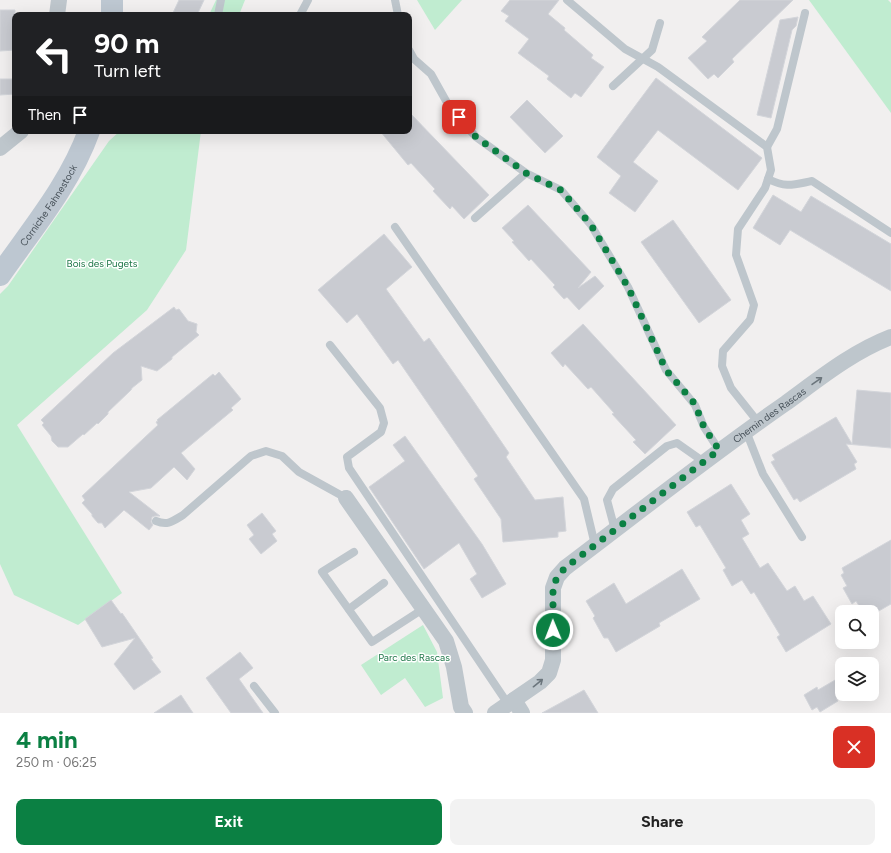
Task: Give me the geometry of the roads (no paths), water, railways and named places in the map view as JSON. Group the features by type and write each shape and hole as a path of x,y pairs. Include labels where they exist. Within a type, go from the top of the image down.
{"main road":[{"path":"112,0 112,12"},
{"name":"Corniche Fahnestock","path":"0,275 66,179 80,154 88,134"}],"street":[{"path":"57,12 59,0"},
{"path":"0,148 17,134"},
{"name":"Chemin des Rascas","path":"495,713 515,706 549,673 554,660 553,588 557,577 565,568 752,426 852,357 891,337"},
{"path":"346,498 446,641 454,666 461,707 465,713"}],"lane":[{"path":"219,12 221,0"},
{"path":"302,12 308,0"},
{"path":"395,0 397,12"},
{"path":"567,0 626,49 658,67 767,147"},
{"path":"802,537 763,474 752,426 730,388 722,366 723,350 750,320 754,305 736,254 738,229 765,188 771,170 767,147 777,129 805,13"},
{"path":"613,86 652,50 660,24"},
{"path":"412,55 431,74 450,108 476,137 526,173 561,190 591,225 628,287 666,370 695,404 704,427 719,450"},
{"path":"475,218 526,173"},
{"path":"768,179 781,185 794,185 812,181 891,233"},
{"path":"395,227 584,499 595,545"},
{"path":"330,345 380,408 384,423 381,432 348,457 349,468 515,706"},
{"path":"615,530 607,500 613,489 667,446 677,443 704,462"},
{"path":"156,521 163,524 171,522 183,515 251,456 266,451 282,456 299,472 346,498"},
{"path":"354,552 322,572 372,642 423,608"},
{"path":"349,609 384,583"},
{"path":"254,686 274,713"}],"park label":[{"name":"Bois des Pugets","path":"102,263"},
{"name":"Parc des Rascas","path":"414,657"}]}
